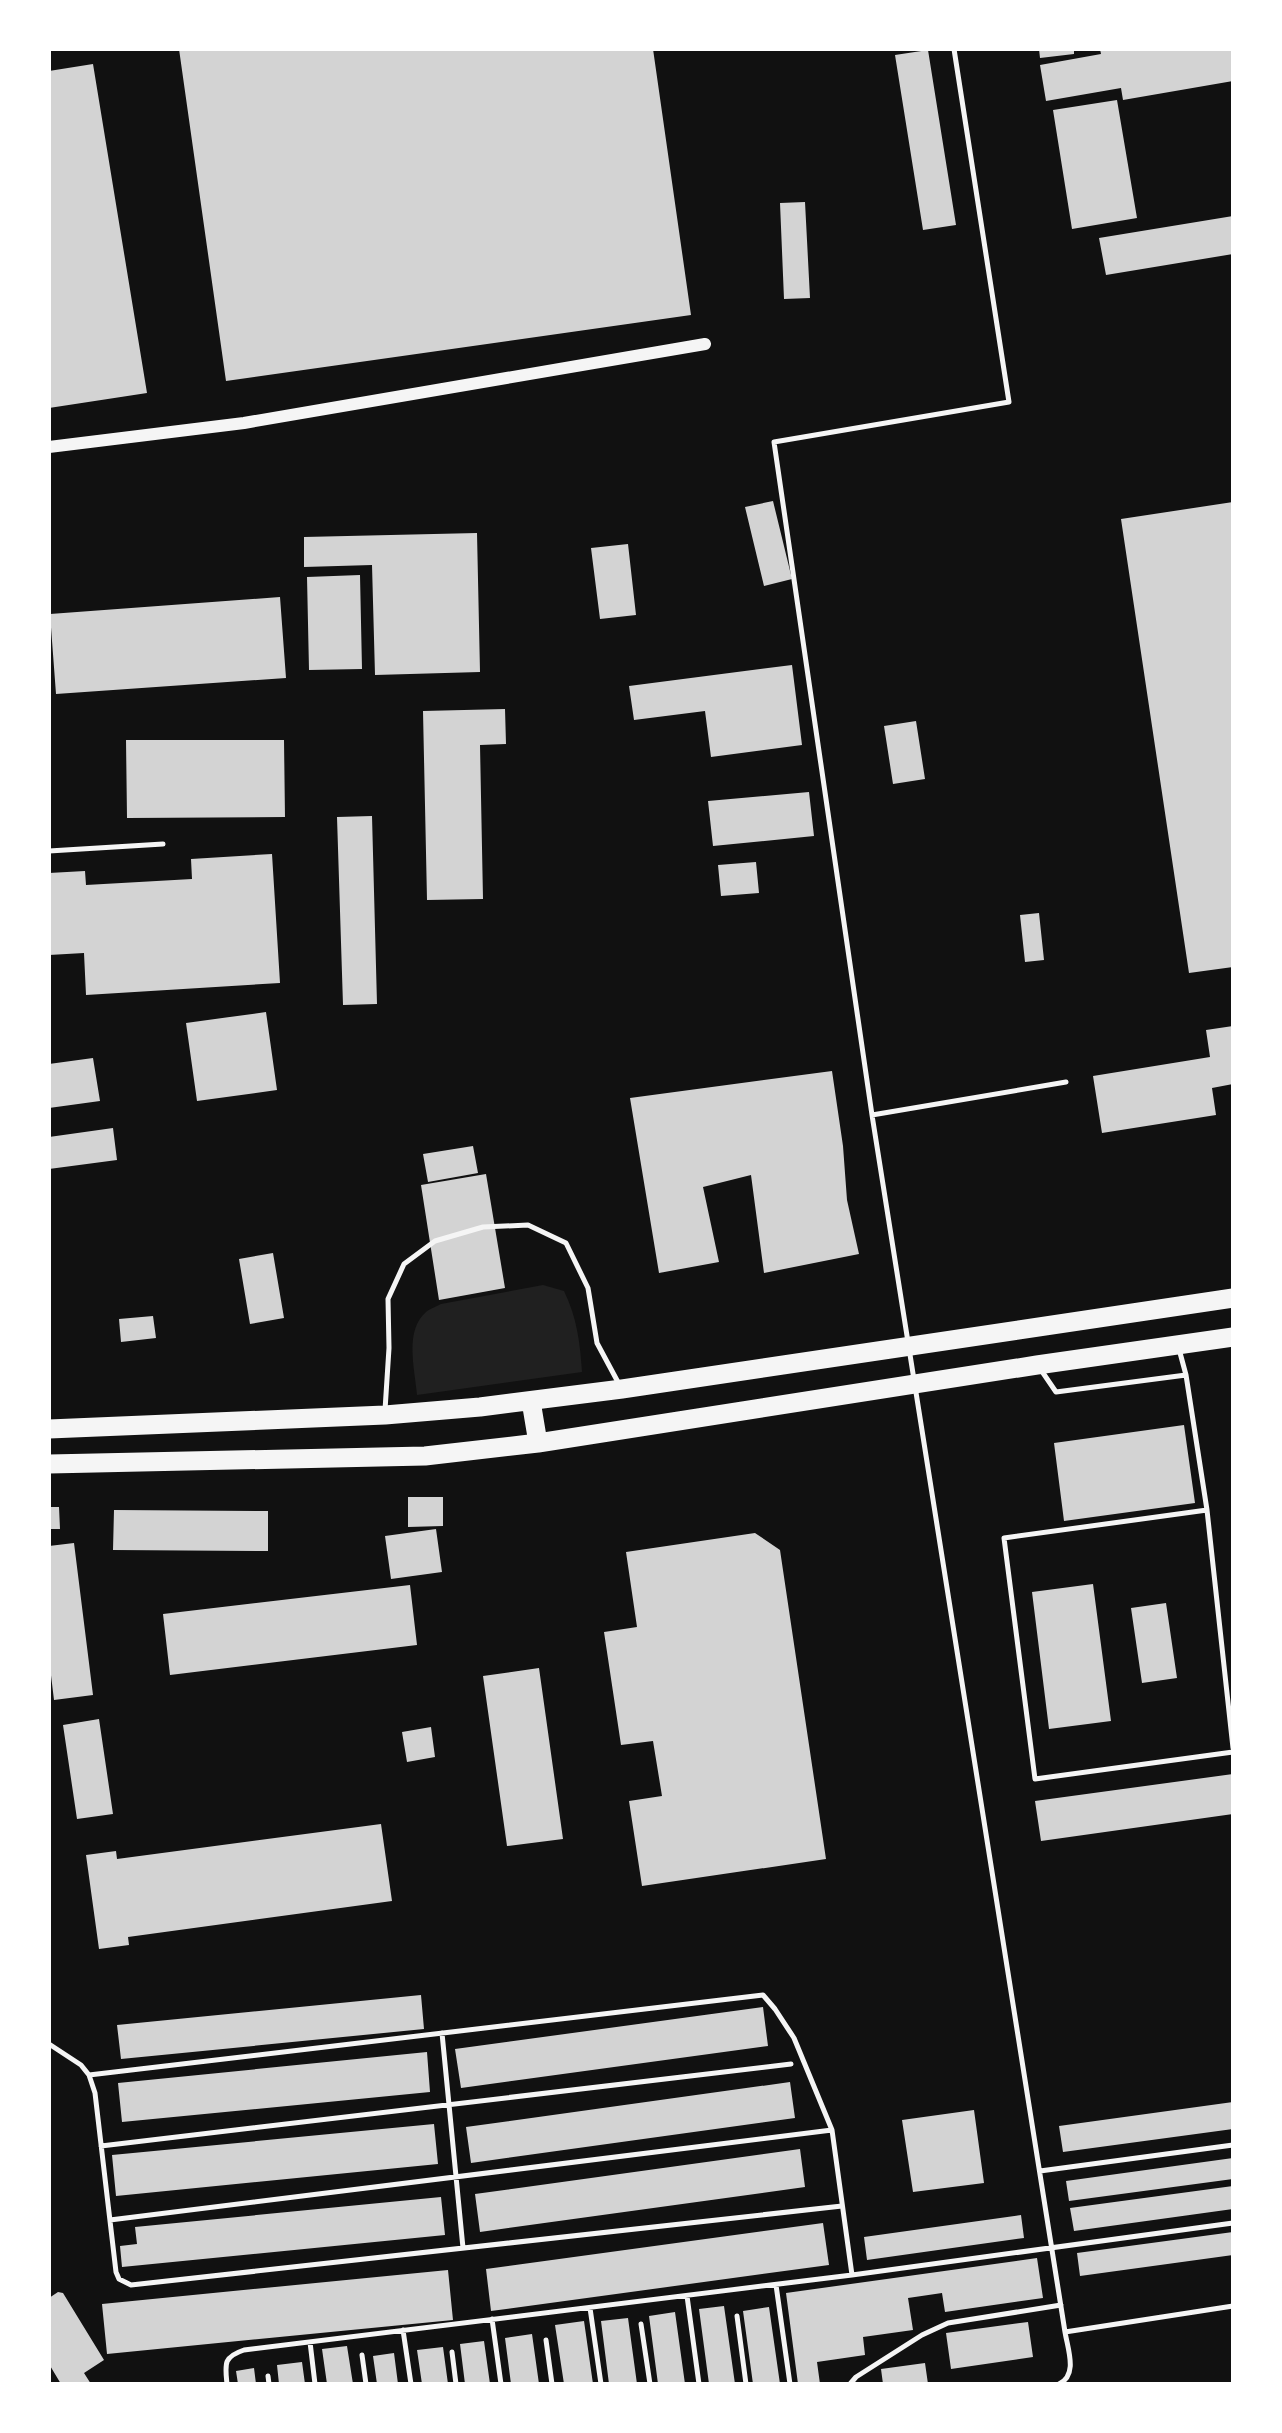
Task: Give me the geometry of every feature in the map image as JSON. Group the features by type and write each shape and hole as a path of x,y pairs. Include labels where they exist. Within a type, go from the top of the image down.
{"highway":[{"path":"49,1429 385,1415 531,1401 622,1390 1233,1298"},
{"path":"49,1464 425,1456 538,1443 1233,1337"},
{"path":"531,1401 538,1443"}],"street":[{"path":"49,447 244,424 705,344"}],"lane":[{"path":"954,49 1009,401 774,442 872,1115 1071,2370 1068,2378 1059,2384"},
{"path":"49,851 163,844"},
{"path":"872,1115 1066,1082"},
{"path":"385,1415 389,1348 388,1299 404,1264 435,1241 483,1227 528,1225 565,1244 588,1288 597,1343 622,1390"},
{"path":"1178,1345 1186,1375 1206,1510 1233,1750 1035,1779 1004,1538 1206,1510"},
{"path":"1037,1365 1056,1392 1186,1375"},
{"path":"89,2075 763,1995 775,2008 794,2038 832,2130 852,2275"},
{"path":"442,2033 463,2248"},
{"path":"49,2044 81,2066 89,2075 95,2093 116,2272 119,2279 131,2285 842,2206"},
{"path":"102,2147 791,2064"},
{"path":"110,2220 832,2130"},
{"path":"1040,2171 1233,2145"},
{"path":"227,2384 226,2362 231,2354 244,2350 776,2285 1233,2223"},
{"path":"776,2285 790,2384"},
{"path":"687,2295 699,2384"},
{"path":"850,2384 856,2377 922,2335 948,2323 1060,2305"},
{"path":"1065,2332 1233,2306"},
{"path":"590,2308 601,2384"},
{"path":"737,2316 746,2384"},
{"path":"492,2319 501,2384"},
{"path":"641,2324 650,2384"},
{"path":"403,2330 411,2384"},
{"path":"546,2340 552,2384"},
{"path":"310,2342 316,2384"},
{"path":"452,2352 456,2384"},
{"path":"362,2356 366,2384"},
{"path":"268,2376 269,2384"}],"shaded area":[{"path":"543,1285 564,1291 577,1330 582,1372 417,1395 413,1340 419,1320 426,1312 441,1304"}],"building":[{"path":"179,49 653,49 691,315 226,381"},
{"path":"1039,49 1074,49 1074,54 1040,58"},
{"path":"1100,49 1233,49 1233,81 1123,100 1121,88 1046,101 1040,65 1101,54"},
{"path":"928,50 956,225 923,230 895,55"},
{"path":"93,64 147,393 49,408 49,71"},
{"path":"1117,100 1137,218 1072,229 1053,110"},
{"path":"805,202 810,298 784,299 780,203"},
{"path":"1233,216 1233,254 1106,275 1099,238"},
{"path":"773,501 792,579 764,586 745,507"},
{"path":"1233,502 1233,967 1189,973 1121,519"},
{"path":"477,533 480,672 375,675 372,565 304,567 304,537"},
{"path":"628,544 636,615 600,619 591,548"},
{"path":"360,575 362,669 309,670 307,577"},
{"path":"280,597 286,678 56,694 50,614"},
{"path":"792,665 802,745 711,757 705,711 634,720 629,686"},
{"path":"505,709 506,744 480,745 483,899 427,900 423,711"},
{"path":"916,721 925,779 893,784 884,726"},
{"path":"126,740 284,740 285,817 127,818"},
{"path":"809,792 814,836 713,846 708,801"},
{"path":"372,816 377,1004 343,1005 337,817"},
{"path":"272,854 280,983 86,995 84,953 49,955 49,873 85,871 86,885 192,879 191,859"},
{"path":"756,862 759,893 721,896 718,865"},
{"path":"1039,913 1044,960 1025,962 1020,915"},
{"path":"266,1012 277,1090 197,1101 186,1023"},
{"path":"1233,1026 1233,1084 1212,1088 1216,1115 1102,1133 1093,1076 1210,1057 1206,1030"},
{"path":"93,1058 100,1101 49,1108 49,1064"},
{"path":"832,1071 843,1146 847,1200 859,1254 764,1273 751,1175 703,1187 719,1262 659,1273 630,1098"},
{"path":"113,1128 117,1160 49,1169 49,1137"},
{"path":"473,1146 478,1173 428,1182 423,1154"},
{"path":"486,1174 505,1288 439,1300 421,1185"},
{"path":"273,1253 284,1318 250,1324 239,1259"},
{"path":"153,1316 156,1338 121,1342 119,1319"},
{"path":"1184,1425 1195,1503 1064,1521 1054,1443"},
{"path":"408,1497 443,1497 443,1526 408,1527"},
{"path":"49,1507 59,1507 60,1529 49,1529"},
{"path":"114,1510 268,1511 268,1551 113,1550"},
{"path":"436,1529 442,1572 391,1579 385,1536"},
{"path":"755,1533 780,1550 826,1859 642,1886 629,1801 662,1796 653,1741 621,1745 604,1632 637,1627 626,1552"},
{"path":"74,1543 93,1695 54,1700 49,1659 49,1546"},
{"path":"1093,1584 1111,1721 1049,1729 1032,1592"},
{"path":"410,1585 417,1645 170,1675 163,1614"},
{"path":"1166,1603 1177,1678 1142,1683 1131,1608"},
{"path":"539,1668 563,1839 507,1846 483,1676"},
{"path":"99,1719 113,1814 77,1819 63,1725"},
{"path":"431,1727 435,1757 407,1762 402,1732"},
{"path":"1233,1774 1233,1814 1041,1841 1035,1801"},
{"path":"381,1824 392,1901 128,1937 129,1945 99,1949 86,1855 116,1851 117,1859"},
{"path":"421,1995 424,2029 121,2059 117,2025"},
{"path":"763,2007 768,2046 461,2088 455,2049"},
{"path":"427,2052 430,2092 122,2122 118,2083"},
{"path":"790,2082 795,2118 471,2163 466,2127"},
{"path":"1233,2102 1233,2129 1063,2152 1059,2126"},
{"path":"974,2110 984,2183 913,2192 902,2120"},
{"path":"434,2124 438,2164 116,2196 112,2155"},
{"path":"800,2149 805,2187 480,2232 475,2194"},
{"path":"1233,2158 1233,2179 1069,2201 1066,2181"},
{"path":"1233,2186 1233,2209 1074,2231 1070,2208"},
{"path":"441,2197 445,2235 122,2267 120,2246 137,2244 135,2227"},
{"path":"1021,2215 1024,2238 867,2260 864,2237"},
{"path":"823,2223 829,2265 491,2311 486,2269"},
{"path":"1233,2232 1233,2255 1080,2276 1077,2253"},
{"path":"1037,2258 1043,2298 945,2312 942,2293 908,2298 913,2330 863,2337 865,2355 817,2362 820,2384 798,2384 786,2293"},
{"path":"448,2270 453,2320 107,2354 102,2304"},
{"path":"58,2292 63,2293 104,2360 84,2373 91,2384 61,2384 49,2364 49,2298"},
{"path":"724,2306 735,2384 709,2384 699,2309"},
{"path":"769,2307 780,2384 753,2384 743,2311"},
{"path":"675,2312 685,2384 658,2384 649,2316"},
{"path":"628,2318 637,2384 609,2384 601,2321"},
{"path":"584,2321 593,2384 564,2384 555,2325"},
{"path":"1028,2322 1033,2357 951,2369 946,2333"},
{"path":"532,2334 539,2384 511,2384 505,2338"},
{"path":"484,2341 490,2384 465,2384 460,2344"},
{"path":"347,2346 353,2384 327,2384 322,2349"},
{"path":"443,2347 448,2384 422,2384 417,2350"},
{"path":"394,2353 398,2384 377,2384 373,2356"},
{"path":"302,2362 305,2384 279,2384 277,2365"},
{"path":"925,2363 928,2384 883,2384 881,2369"},
{"path":"254,2368 256,2384 238,2384 236,2371"}]}
